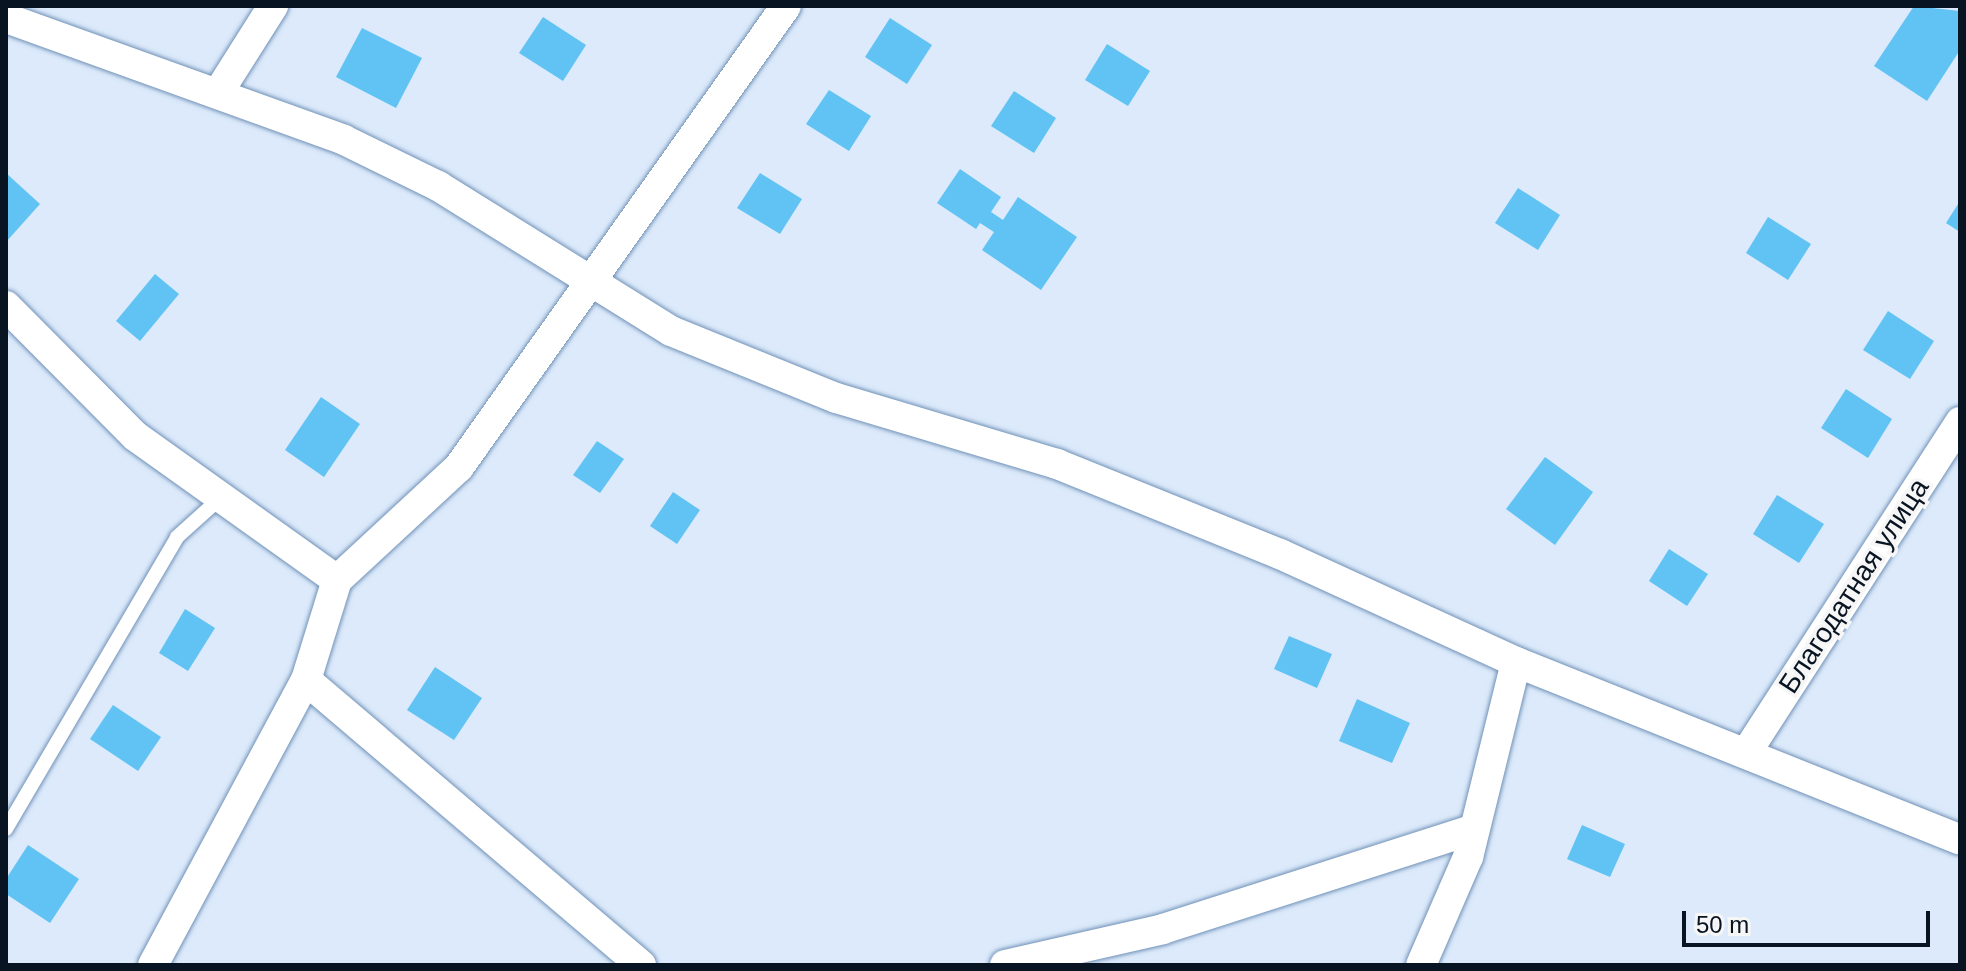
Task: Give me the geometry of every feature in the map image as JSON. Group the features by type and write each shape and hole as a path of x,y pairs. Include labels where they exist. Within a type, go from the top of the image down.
{"street":[{"path":"218,93 273,6"},
{"path":"153,965 306,680 337,580 459,467 786,6"},
{"path":"6,18 315,128 438,186 589,283 684,336 836,398 997,441 1057,464 1280,554 1516,662 1748,750 1960,840"},
{"path":"6,306 135,436 217,501 337,580"},
{"name":"Благодатная улица","path":"1748,750 1960,422"},
{"path":"1421,965 1474,829 1516,662"},
{"path":"306,680 641,965"},
{"path":"1005,965 1163,929 1474,829"}],"lane":[{"path":"6,829 177,537 217,501"}],"building":[{"path":"1914,6 1960,11 1960,50 1927,101 1874,66"},
{"path":"543,17 586,45 563,81 519,53"},
{"path":"890,18 932,45 907,84 865,57"},
{"path":"362,28 422,58 396,108 336,77"},
{"path":"1107,44 1150,71 1128,106 1085,80"},
{"path":"829,90 871,116 849,151 806,124"},
{"path":"1014,91 1056,118 1034,153 991,126"},
{"path":"960,169 1001,197 991,212 1003,220 1018,197 1077,237 1041,290 982,250 994,232 980,223 976,229 937,203"},
{"path":"6,173 40,204 6,242"},
{"path":"760,173 802,199 780,234 737,208"},
{"path":"1518,188 1560,215 1538,250 1495,223"},
{"path":"1960,201 1960,232 1946,223"},
{"path":"1768,217 1811,244 1788,280 1746,253"},
{"path":"155,274 179,294 140,341 116,321"},
{"path":"1888,311 1934,341 1910,379 1863,350"},
{"path":"1846,389 1892,419 1868,458 1821,428"},
{"path":"321,397 360,424 324,477 285,450"},
{"path":"597,441 624,459 600,493 573,475"},
{"path":"1545,457 1593,492 1555,545 1506,509"},
{"path":"673,492 700,510 677,544 650,526"},
{"path":"1777,495 1824,524 1799,563 1753,534"},
{"path":"1669,549 1708,574 1687,606 1649,581"},
{"path":"185,609 215,628 188,671 159,653"},
{"path":"1289,636 1332,654 1317,688 1274,669"},
{"path":"435,667 482,698 454,740 407,710"},
{"path":"1357,699 1410,723 1392,763 1339,741"},
{"path":"113,705 161,737 138,771 90,739"},
{"path":"1582,825 1625,844 1610,877 1567,859"},
{"path":"28,845 79,879 50,923 6,894 6,879"}]}
